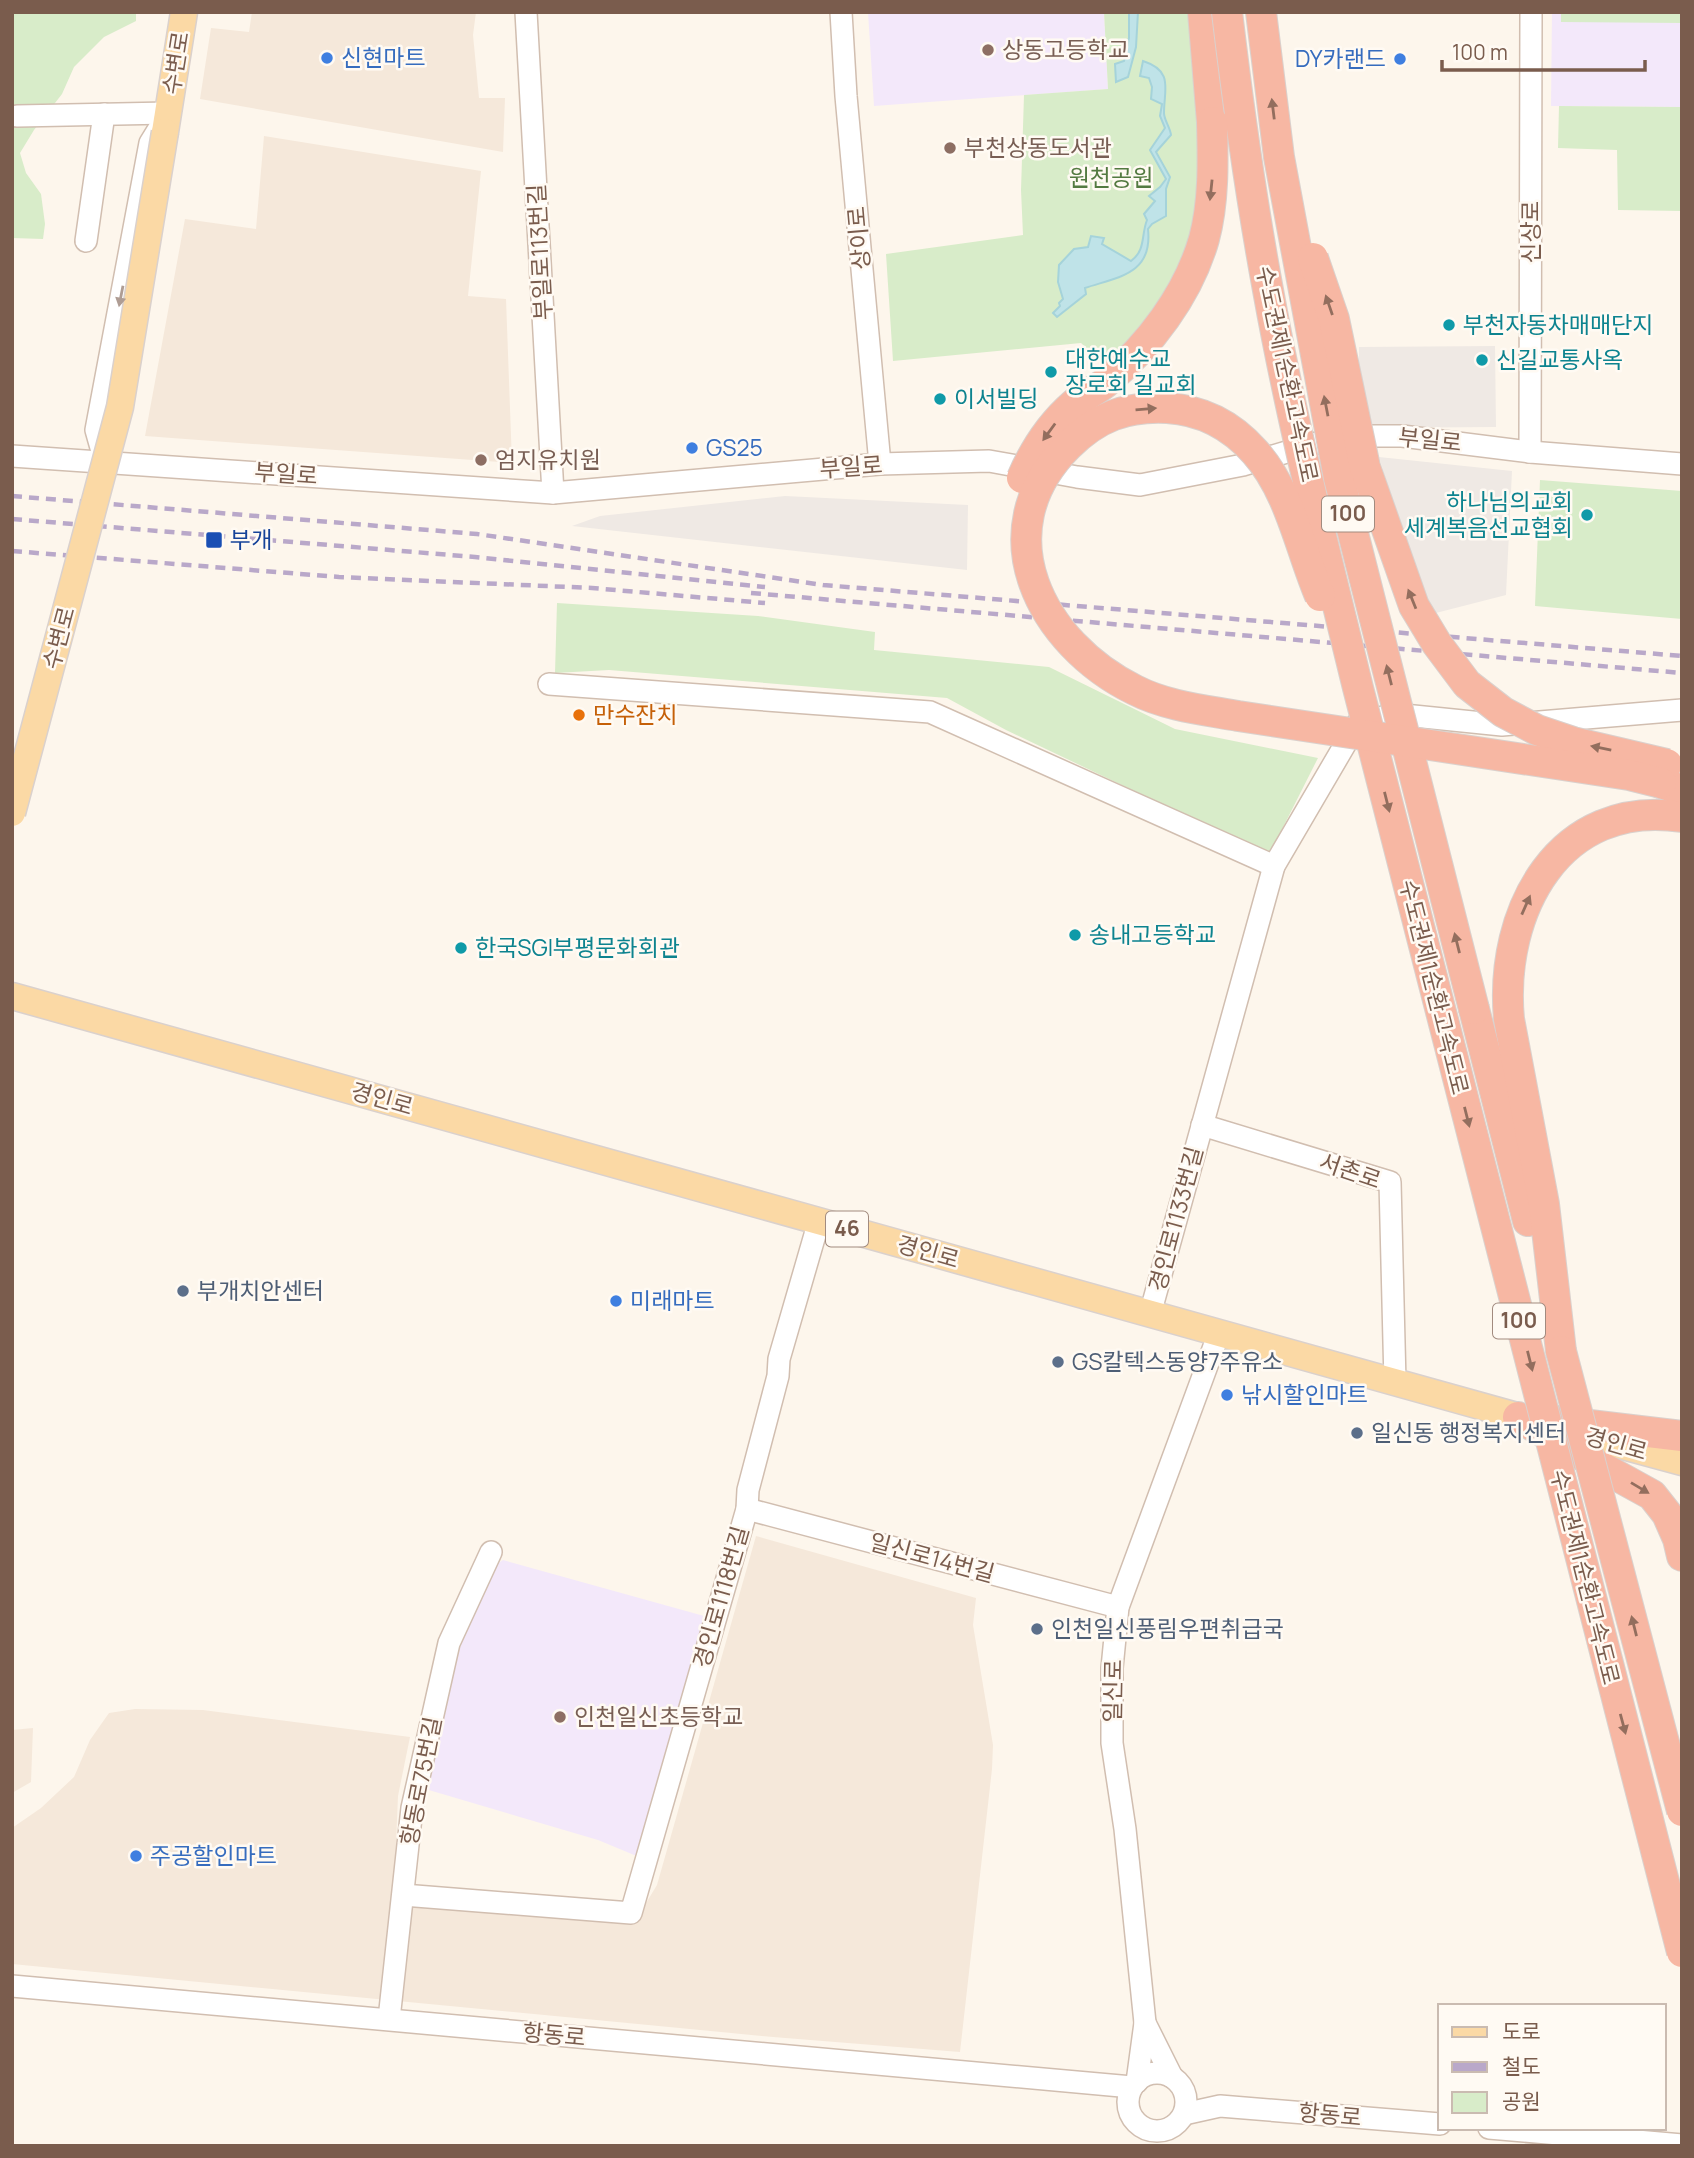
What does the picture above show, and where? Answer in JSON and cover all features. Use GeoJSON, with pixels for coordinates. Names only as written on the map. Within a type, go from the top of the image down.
{"type":"FeatureCollection","features":[{"type":"Feature","properties":{"kind":"highway"},"geometry":{"type":"LineString","coordinates":[[1203,12],[1214,163],[1204,238],[1192,271],[1162,323],[1138,351],[1104,384],[1075,403],[1053,425],[1030,459],[1017,492],[1011,528],[1015,569],[1026,603],[1044,635],[1066,660],[1095,684],[1133,704],[1176,718],[1641,791],[1672,792]]}},
{"type":"Feature","properties":{"kind":"highway","name":"수도권제1순환고속도로"},"geometry":{"type":"LineString","coordinates":[[1227,12],[1240,120],[1268,292],[1309,483],[1358,688],[1682,1952]]}},
{"type":"Feature","properties":{"kind":"highway","name":"수도권제1순환고속도로"},"geometry":{"type":"LineString","coordinates":[[1261,12],[1279,157],[1339,478],[1561,1351],[1682,1811]]}},
{"type":"Feature","properties":{"kind":"highway"},"geometry":{"type":"LineString","coordinates":[[1279,157],[1334,319],[1365,467],[1414,606],[1437,644],[1467,684],[1503,712],[1537,730],[1573,742],[1672,792]]}},
{"type":"Feature","properties":{"kind":"highway"},"geometry":{"type":"LineString","coordinates":[[1358,688],[1280,490],[1255,453],[1222,423],[1185,410],[1147,407],[1110,414],[1079,434],[1054,460],[1039,485],[1027,531],[1028,561],[1035,590],[1049,617],[1069,643],[1100,670],[1138,692],[1183,706],[1238,716],[1629,775],[1672,792]]}},
{"type":"Feature","properties":{"kind":"highway"},"geometry":{"type":"LineString","coordinates":[[1561,1351],[1544,1204],[1509,1019],[1506,988],[1511,953],[1518,922],[1549,865],[1571,844],[1604,825],[1635,815],[1672,792]]}},
{"type":"Feature","properties":{"kind":"highway"},"geometry":{"type":"LineString","coordinates":[[1518,1417],[1682,1436]]}},
{"type":"Feature","properties":{"kind":"highway"},"geometry":{"type":"LineString","coordinates":[[1518,1417],[1652,1495],[1667,1514],[1682,1556]]}},
{"type":"Feature","properties":{"kind":"main road","name":"수변로"},"geometry":{"type":"LineString","coordinates":[[12,813],[120,407],[184,12]]}},
{"type":"Feature","properties":{"kind":"main road","name":"경인로"},"geometry":{"type":"LineString","coordinates":[[12,996],[1682,1462]]}},
{"type":"Feature","properties":{"kind":"street","name":"부일로113번길"},"geometry":{"type":"LineString","coordinates":[[526,12],[553,493]]}},
{"type":"Feature","properties":{"kind":"street","name":"상이로"},"geometry":{"type":"LineString","coordinates":[[841,12],[880,464]]}},
{"type":"Feature","properties":{"kind":"street","name":"신상로"},"geometry":{"type":"LineString","coordinates":[[1530,452],[1531,12]]}},
{"type":"Feature","properties":{"kind":"street"},"geometry":{"type":"LineString","coordinates":[[16,116],[104,114],[166,123]]}},
{"type":"Feature","properties":{"kind":"street"},"geometry":{"type":"LineString","coordinates":[[86,241],[104,114]]}},
{"type":"Feature","properties":{"kind":"street","name":"수변로"},"geometry":{"type":"LineString","coordinates":[[105,462],[124,436],[173,130],[166,123]]}},
{"type":"Feature","properties":{"kind":"street","name":"부일로"},"geometry":{"type":"LineString","coordinates":[[12,456],[553,493],[880,464],[989,461],[1140,485],[1243,465],[1340,436],[1402,436],[1530,452],[1682,464]]}},
{"type":"Feature","properties":{"kind":"street"},"geometry":{"type":"LineString","coordinates":[[549,684],[930,712],[1274,866]]}},
{"type":"Feature","properties":{"kind":"street","name":"경인로1133번길"},"geometry":{"type":"LineString","coordinates":[[1150,1314],[1274,866],[1357,724],[1394,714],[1502,725],[1682,710]]}},
{"type":"Feature","properties":{"kind":"street","name":"서촌로"},"geometry":{"type":"LineString","coordinates":[[1202,1125],[1390,1182],[1395,1382]]}},
{"type":"Feature","properties":{"kind":"street","name":"경인로1118번길"},"geometry":{"type":"LineString","coordinates":[[402,1895],[631,1913],[747,1509],[748,1490],[779,1376],[779,1359],[819,1221]]}},
{"type":"Feature","properties":{"kind":"street","name":"일신로"},"geometry":{"type":"LineString","coordinates":[[1133,2092],[1145,2023],[1125,1829],[1112,1744],[1112,1668],[1118,1607],[1219,1333]]}},
{"type":"Feature","properties":{"kind":"street","name":"일신로14번길"},"geometry":{"type":"LineString","coordinates":[[747,1509],[1118,1607]]}},
{"type":"Feature","properties":{"kind":"street","name":"항동로75번길"},"geometry":{"type":"LineString","coordinates":[[389,2019],[412,1808],[449,1643],[491,1552]]}},
{"type":"Feature","properties":{"kind":"street","name":"항동로"},"geometry":{"type":"LineString","coordinates":[[12,1986],[1096,2085],[1133,2092]]}},
{"type":"Feature","properties":{"kind":"street"},"geometry":{"type":"LineString","coordinates":[[1096,2085],[1118,2075],[1131,2056],[1145,2023]]}},
{"type":"Feature","properties":{"kind":"street","name":"일신로"},"geometry":{"type":"LineString","coordinates":[[1145,2023],[1176,2080]]}},
{"type":"Feature","properties":{"kind":"street"},"geometry":{"type":"LineString","coordinates":[[1154,2073],[1176,2080],[1186,2098],[1177,2128],[1149,2137],[1138,2123],[1133,2092],[1154,2073]]}},
{"type":"Feature","properties":{"kind":"street","name":"항동로"},"geometry":{"type":"LineString","coordinates":[[1176,2080],[1220,2106],[1438,2124]]}},
{"type":"Feature","properties":{"kind":"street","name":"항동로"},"geometry":{"type":"LineString","coordinates":[[1177,2128],[1220,2106]]}},
{"type":"Feature","properties":{"kind":"street"},"geometry":{"type":"LineString","coordinates":[[1512,2130],[1682,2145]]}},
{"type":"Feature","properties":{"kind":"shaded area"},"geometry":{"type":"Polygon","coordinates":[[[252,12],[476,12],[473,35],[479,98],[505,98],[503,152],[200,99],[211,28],[249,32],[252,12]]]}},
{"type":"Feature","properties":{"kind":"shaded area","name":"상동고등학교"},"geometry":{"type":"Polygon","coordinates":[[[868,12],[1104,12],[1108,89],[874,106],[868,12]]]}},
{"type":"Feature","properties":{"kind":"shaded area"},"geometry":{"type":"Polygon","coordinates":[[[1552,12],[1682,12],[1682,107],[1551,106],[1552,12]]]}},
{"type":"Feature","properties":{"kind":"shaded area"},"geometry":{"type":"Polygon","coordinates":[[[264,136],[481,171],[468,296],[506,299],[512,463],[145,436],[185,219],[256,229],[264,136]]]}},
{"type":"Feature","properties":{"kind":"shaded area"},"geometry":{"type":"Polygon","coordinates":[[[1495,346],[1496,427],[1359,428],[1359,347],[1495,346]]]}},
{"type":"Feature","properties":{"kind":"shaded area"},"geometry":{"type":"Polygon","coordinates":[[[1379,457],[1512,471],[1506,595],[1428,615],[1379,457]]]}},
{"type":"Feature","properties":{"kind":"shaded area"},"geometry":{"type":"Polygon","coordinates":[[[785,496],[968,505],[967,570],[572,526],[600,516],[785,496]]]}},
{"type":"Feature","properties":{"kind":"shaded area"},"geometry":{"type":"Polygon","coordinates":[[[756,1536],[976,1598],[973,1625],[993,1745],[960,2052],[773,2037],[12,1964],[12,1828],[41,1808],[74,1777],[90,1740],[109,1713],[135,1709],[203,1710],[410,1737],[398,1796],[394,1892],[637,1918],[657,1885],[756,1536]]]}},
{"type":"Feature","properties":{"kind":"shaded area","name":"인천일신초등학교"},"geometry":{"type":"Polygon","coordinates":[[[503,1560],[704,1616],[709,1620],[639,1857],[598,1840],[422,1788],[456,1646],[491,1568],[503,1560]]]}},
{"type":"Feature","properties":{"kind":"shaded area"},"geometry":{"type":"Polygon","coordinates":[[[33,1728],[31,1782],[12,1793],[12,1730],[33,1728]]]}},
{"type":"Feature","properties":{"kind":"green space"},"geometry":{"type":"Polygon","coordinates":[[[12,12],[136,12],[136,21],[104,37],[74,67],[62,94],[20,153],[26,173],[41,194],[45,224],[43,239],[12,238],[12,12]]]}},
{"type":"Feature","properties":{"kind":"green space","name":"원천공원"},"geometry":{"type":"Polygon","coordinates":[[[1104,12],[1188,12],[1202,173],[1198,210],[1188,249],[1170,289],[1107,368],[1081,343],[893,361],[886,254],[1023,235],[1021,190],[1024,95],[1108,89],[1104,12]]]}},
{"type":"Feature","properties":{"kind":"green space"},"geometry":{"type":"Polygon","coordinates":[[[1561,12],[1682,12],[1682,23],[1561,22],[1561,12]]]}},
{"type":"Feature","properties":{"kind":"green space"},"geometry":{"type":"Polygon","coordinates":[[[1559,106],[1682,107],[1682,211],[1618,210],[1617,150],[1558,148],[1559,106]]]}},
{"type":"Feature","properties":{"kind":"green space"},"geometry":{"type":"Polygon","coordinates":[[[1540,480],[1682,491],[1682,619],[1535,606],[1540,480]]]}},
{"type":"Feature","properties":{"kind":"green space"},"geometry":{"type":"Polygon","coordinates":[[[557,603],[758,616],[875,632],[874,650],[1049,667],[1175,729],[1318,758],[1269,855],[1006,730],[947,698],[609,670],[555,673],[557,603]]]}},
{"type":"Feature","properties":{"kind":"water"},"geometry":{"type":"Polygon","coordinates":[[[1129,12],[1138,12],[1136,47],[1128,77],[1116,82],[1115,64],[1124,61],[1129,38],[1129,12]]]}},
{"type":"Feature","properties":{"kind":"water"},"geometry":{"type":"Polygon","coordinates":[[[1143,61],[1159,70],[1165,82],[1164,116],[1171,135],[1156,152],[1170,177],[1166,189],[1166,216],[1148,229],[1145,256],[1139,265],[1120,277],[1085,288],[1086,294],[1057,317],[1053,313],[1063,299],[1058,282],[1059,265],[1074,249],[1088,247],[1091,236],[1104,238],[1102,244],[1131,261],[1136,257],[1147,220],[1144,214],[1155,201],[1149,196],[1166,179],[1150,150],[1165,128],[1160,116],[1162,104],[1151,99],[1152,87],[1149,78],[1140,76],[1143,61]]]}},
{"type":"Feature","properties":{"kind":"railway"},"geometry":{"type":"LineString","coordinates":[[12,496],[477,534],[823,585],[1682,656]]}},
{"type":"Feature","properties":{"kind":"railway"},"geometry":{"type":"LineString","coordinates":[[12,519],[475,557],[765,587]]}},
{"type":"Feature","properties":{"kind":"railway"},"geometry":{"type":"LineString","coordinates":[[12,551],[339,577],[592,588],[765,603]]}},
{"type":"Feature","properties":{"kind":"railway"},"geometry":{"type":"LineString","coordinates":[[751,593],[1682,673]]}},
{"type":"Feature","properties":{"kind":"place","name":"상동고등학교"},"geometry":{"type":"Point","coordinates":[988,50]}},
{"type":"Feature","properties":{"kind":"place","name":"신현마트"},"geometry":{"type":"Point","coordinates":[327,58]}},
{"type":"Feature","properties":{"kind":"place","name":"DY카랜드"},"geometry":{"type":"Point","coordinates":[1400,59]}},
{"type":"Feature","properties":{"kind":"place","name":"부천상동도서관"},"geometry":{"type":"Point","coordinates":[950,148]}},
{"type":"Feature","properties":{"kind":"place","name":"부천자동차매매단지"},"geometry":{"type":"Point","coordinates":[1449,325]}},
{"type":"Feature","properties":{"kind":"place","name":"신길교통사옥"},"geometry":{"type":"Point","coordinates":[1482,360]}},
{"type":"Feature","properties":{"kind":"place","name":"대한예수교 장로회 길교회"},"geometry":{"type":"Point","coordinates":[1051,372]}},
{"type":"Feature","properties":{"kind":"place","name":"이서빌딩"},"geometry":{"type":"Point","coordinates":[940,399]}},
{"type":"Feature","properties":{"kind":"place","name":"GS25"},"geometry":{"type":"Point","coordinates":[692,448]}},
{"type":"Feature","properties":{"kind":"place","name":"엄지유치원"},"geometry":{"type":"Point","coordinates":[481,460]}},
{"type":"Feature","properties":{"kind":"place","name":"하나님의교회 세계복음선교협회"},"geometry":{"type":"Point","coordinates":[1587,515]}},
{"type":"Feature","properties":{"kind":"place","name":"부개"},"geometry":{"type":"Point","coordinates":[214,540]}},
{"type":"Feature","properties":{"kind":"place","name":"만수잔치"},"geometry":{"type":"Point","coordinates":[579,715]}},
{"type":"Feature","properties":{"kind":"place","name":"송내고등학교"},"geometry":{"type":"Point","coordinates":[1075,935]}},
{"type":"Feature","properties":{"kind":"place","name":"한국SGI부평문화회관"},"geometry":{"type":"Point","coordinates":[461,948]}},
{"type":"Feature","properties":{"kind":"place","name":"부개치안센터"},"geometry":{"type":"Point","coordinates":[183,1291]}},
{"type":"Feature","properties":{"kind":"place","name":"미래마트"},"geometry":{"type":"Point","coordinates":[616,1301]}},
{"type":"Feature","properties":{"kind":"place","name":"GS칼텍스동양7주유소"},"geometry":{"type":"Point","coordinates":[1058,1362]}},
{"type":"Feature","properties":{"kind":"place","name":"낚시할인마트"},"geometry":{"type":"Point","coordinates":[1227,1395]}},
{"type":"Feature","properties":{"kind":"place","name":"일신동 행정복지센터"},"geometry":{"type":"Point","coordinates":[1357,1433]}},
{"type":"Feature","properties":{"kind":"place","name":"인천일신풍림우편취급국"},"geometry":{"type":"Point","coordinates":[1037,1629]}},
{"type":"Feature","properties":{"kind":"place","name":"인천일신초등학교"},"geometry":{"type":"Point","coordinates":[560,1717]}},
{"type":"Feature","properties":{"kind":"place","name":"주공할인마트"},"geometry":{"type":"Point","coordinates":[136,1856]}}]}
